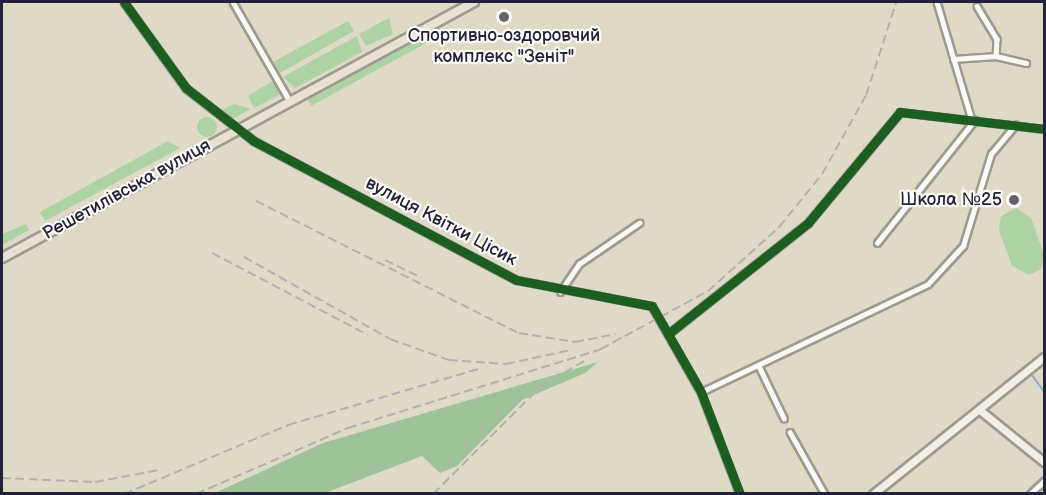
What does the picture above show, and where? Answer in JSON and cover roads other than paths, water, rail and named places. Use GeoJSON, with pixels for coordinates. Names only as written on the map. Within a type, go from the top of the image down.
{"type":"FeatureCollection","features":[{"type":"Feature","properties":{"kind":"main road","name":"Решетилівська вулиця"},"geometry":{"type":"LineString","coordinates":[[2,258],[474,2]]}},
{"type":"Feature","properties":{"kind":"main road"},"geometry":{"type":"LineString","coordinates":[[873,494],[981,411],[1044,357]]}},
{"type":"Feature","properties":{"kind":"main road"},"geometry":{"type":"LineString","coordinates":[[981,411],[1044,462]]}},
{"type":"Feature","properties":{"kind":"street","name":"вулиця Квітки Цісик"},"geometry":{"type":"LineString","coordinates":[[124,2],[186,88],[236,130],[517,280],[560,292],[649,305],[701,392],[740,494]]}},
{"type":"Feature","properties":{"kind":"street"},"geometry":{"type":"LineString","coordinates":[[233,2],[290,101]]}},
{"type":"Feature","properties":{"kind":"street"},"geometry":{"type":"LineString","coordinates":[[937,2],[974,120]]}},
{"type":"Feature","properties":{"kind":"street"},"geometry":{"type":"LineString","coordinates":[[977,6],[997,39],[996,56]]}},
{"type":"Feature","properties":{"kind":"street"},"geometry":{"type":"LineString","coordinates":[[953,59],[996,56],[1026,63]]}},
{"type":"Feature","properties":{"kind":"street"},"geometry":{"type":"LineString","coordinates":[[668,334],[808,223],[900,112],[1044,129]]}},
{"type":"Feature","properties":{"kind":"street"},"geometry":{"type":"LineString","coordinates":[[877,243],[974,120]]}},
{"type":"Feature","properties":{"kind":"street"},"geometry":{"type":"LineString","coordinates":[[701,392],[881,311],[946,269],[963,246],[991,154],[1016,124]]}},
{"type":"Feature","properties":{"kind":"street"},"geometry":{"type":"LineString","coordinates":[[560,292],[579,264],[639,223]]}},
{"type":"Feature","properties":{"kind":"street"},"geometry":{"type":"LineString","coordinates":[[759,366],[784,418]]}},
{"type":"Feature","properties":{"kind":"street"},"geometry":{"type":"LineString","coordinates":[[790,432],[825,494]]}},
{"type":"Feature","properties":{"kind":"street"},"geometry":{"type":"LineString","coordinates":[[1030,494],[1044,481]]}},
{"type":"Feature","properties":{"kind":"waterway"},"geometry":{"type":"LineString","coordinates":[[1033,376],[1044,391]]}},
{"type":"Feature","properties":{"kind":"railway"},"geometry":{"type":"LineString","coordinates":[[196,494],[348,428],[601,349],[708,291],[779,227],[822,174],[866,95],[896,2]]}},
{"type":"Feature","properties":{"kind":"railway"},"geometry":{"type":"LineString","coordinates":[[256,201],[519,333],[575,342],[616,334]]}},
{"type":"Feature","properties":{"kind":"railway"},"geometry":{"type":"LineString","coordinates":[[212,253],[368,335]]}},
{"type":"Feature","properties":{"kind":"railway"},"geometry":{"type":"LineString","coordinates":[[244,257],[390,339],[449,360],[506,364],[571,350]]}},
{"type":"Feature","properties":{"kind":"railway"},"geometry":{"type":"LineString","coordinates":[[385,260],[422,278]]}},
{"type":"Feature","properties":{"kind":"railway"},"geometry":{"type":"LineString","coordinates":[[433,494],[541,386],[586,360]]}},
{"type":"Feature","properties":{"kind":"railway"},"geometry":{"type":"LineString","coordinates":[[124,494],[288,425],[482,368]]}},
{"type":"Feature","properties":{"kind":"railway"},"geometry":{"type":"LineString","coordinates":[[2,478],[95,482],[159,470]]}},
{"type":"Feature","properties":{"kind":"place","name":"Спортивно-оздоровчий комплекс \"Зеніт\""},"geometry":{"type":"Point","coordinates":[504,17]}},
{"type":"Feature","properties":{"kind":"place","name":"Школа №25"},"geometry":{"type":"Point","coordinates":[1014,200]}}]}
